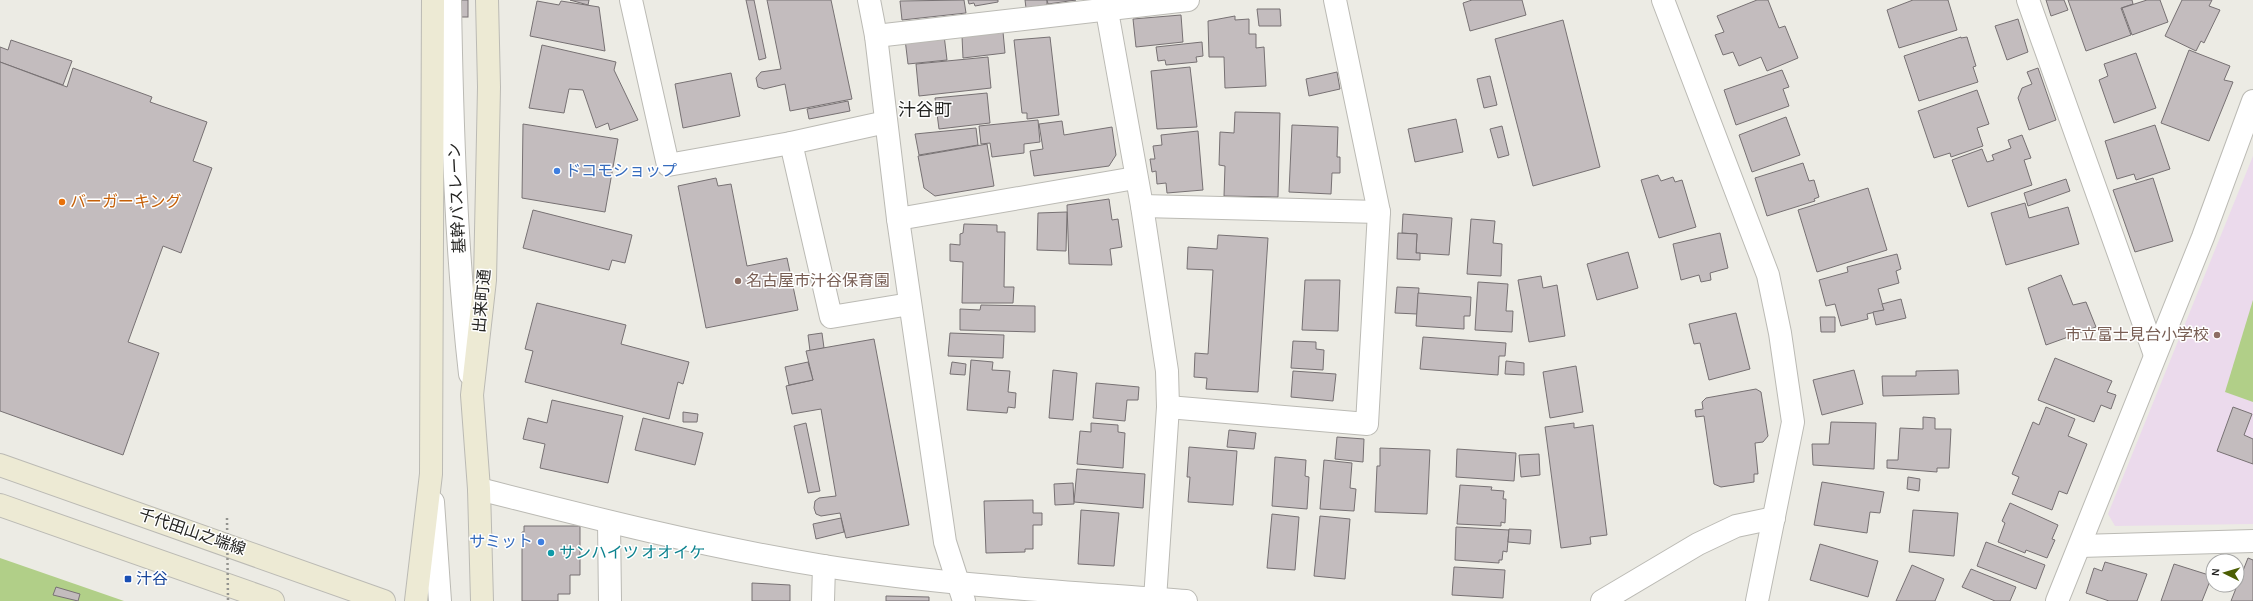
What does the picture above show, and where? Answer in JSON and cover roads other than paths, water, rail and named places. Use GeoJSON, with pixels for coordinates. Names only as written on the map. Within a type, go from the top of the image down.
{"type":"FeatureCollection","features":[{"type":"Feature","properties":{"kind":"main road"},"geometry":{"type":"LineString","coordinates":[[416,601],[431,474],[433,0]]}},
{"type":"Feature","properties":{"kind":"main road","name":"出来町通"},"geometry":{"type":"LineString","coordinates":[[482,601],[479,489],[472,395],[485,280],[489,87],[487,0]]}},
{"type":"Feature","properties":{"kind":"main road","name":"千代田山之端線"},"geometry":{"type":"LineString","coordinates":[[0,465],[384,601]]}},
{"type":"Feature","properties":{"kind":"main road"},"geometry":{"type":"LineString","coordinates":[[0,505],[273,601]]}},
{"type":"Feature","properties":{"kind":"street","name":"基幹バスレーン"},"geometry":{"type":"LineString","coordinates":[[450,0],[451,81],[462,299],[472,395]]}},
{"type":"Feature","properties":{"kind":"street"},"geometry":{"type":"LineString","coordinates":[[631,0],[668,165],[791,143],[886,122]]}},
{"type":"Feature","properties":{"kind":"street"},"geometry":{"type":"LineString","coordinates":[[869,0],[876,36],[898,219],[945,542],[961,592]]}},
{"type":"Feature","properties":{"kind":"street"},"geometry":{"type":"LineString","coordinates":[[876,36],[1106,4],[1188,0]]}},
{"type":"Feature","properties":{"kind":"street"},"geometry":{"type":"LineString","coordinates":[[1168,407],[1367,424],[1378,212],[1335,0]]}},
{"type":"Feature","properties":{"kind":"street"},"geometry":{"type":"LineString","coordinates":[[1663,0],[1768,275],[1780,333],[1793,422],[1757,601]]}},
{"type":"Feature","properties":{"kind":"street"},"geometry":{"type":"LineString","coordinates":[[2028,0],[2155,355]]}},
{"type":"Feature","properties":{"kind":"street"},"geometry":{"type":"LineString","coordinates":[[1106,4],[1135,178],[1142,206],[1167,371],[1168,407],[1155,599]]}},
{"type":"Feature","properties":{"kind":"street"},"geometry":{"type":"LineString","coordinates":[[2057,601],[2203,237],[2253,101]]}},
{"type":"Feature","properties":{"kind":"street"},"geometry":{"type":"LineString","coordinates":[[791,143],[831,317],[910,304]]}},
{"type":"Feature","properties":{"kind":"street"},"geometry":{"type":"LineString","coordinates":[[898,219],[1135,178]]}},
{"type":"Feature","properties":{"kind":"street"},"geometry":{"type":"LineString","coordinates":[[1142,206],[1378,212]]}},
{"type":"Feature","properties":{"kind":"street"},"geometry":{"type":"LineString","coordinates":[[431,474],[440,601]]}},
{"type":"Feature","properties":{"kind":"street"},"geometry":{"type":"LineString","coordinates":[[479,489],[657,533],[961,592],[1186,601]]}},
{"type":"Feature","properties":{"kind":"street"},"geometry":{"type":"LineString","coordinates":[[1602,601],[1698,544],[1736,526],[1774,518]]}},
{"type":"Feature","properties":{"kind":"street"},"geometry":{"type":"LineString","coordinates":[[610,522],[610,601]]}},
{"type":"Feature","properties":{"kind":"street"},"geometry":{"type":"LineString","coordinates":[[2080,546],[2253,542]]}},
{"type":"Feature","properties":{"kind":"street"},"geometry":{"type":"LineString","coordinates":[[823,601],[824,566]]}},
{"type":"Feature","properties":{"kind":"place","name":"ドコモショップ"},"geometry":{"type":"Point","coordinates":[557,171]}},
{"type":"Feature","properties":{"kind":"place","name":"バーガーキング"},"geometry":{"type":"Point","coordinates":[62,202]}},
{"type":"Feature","properties":{"kind":"place","name":"名古屋市汁谷保育園"},"geometry":{"type":"Point","coordinates":[738,281]}},
{"type":"Feature","properties":{"kind":"place","name":"市立富士見台小学校"},"geometry":{"type":"Point","coordinates":[2217,335]}},
{"type":"Feature","properties":{"kind":"place","name":"サミット"},"geometry":{"type":"Point","coordinates":[541,542]}},
{"type":"Feature","properties":{"kind":"place","name":"サンハイツ オオイケ"},"geometry":{"type":"Point","coordinates":[551,553]}},
{"type":"Feature","properties":{"kind":"place","name":"汁谷"},"geometry":{"type":"Point","coordinates":[128,579]}},
{"type":"Feature","properties":{"kind":"district","name":"汁谷町"},"geometry":{"type":"Point","coordinates":[925,111]}}]}
